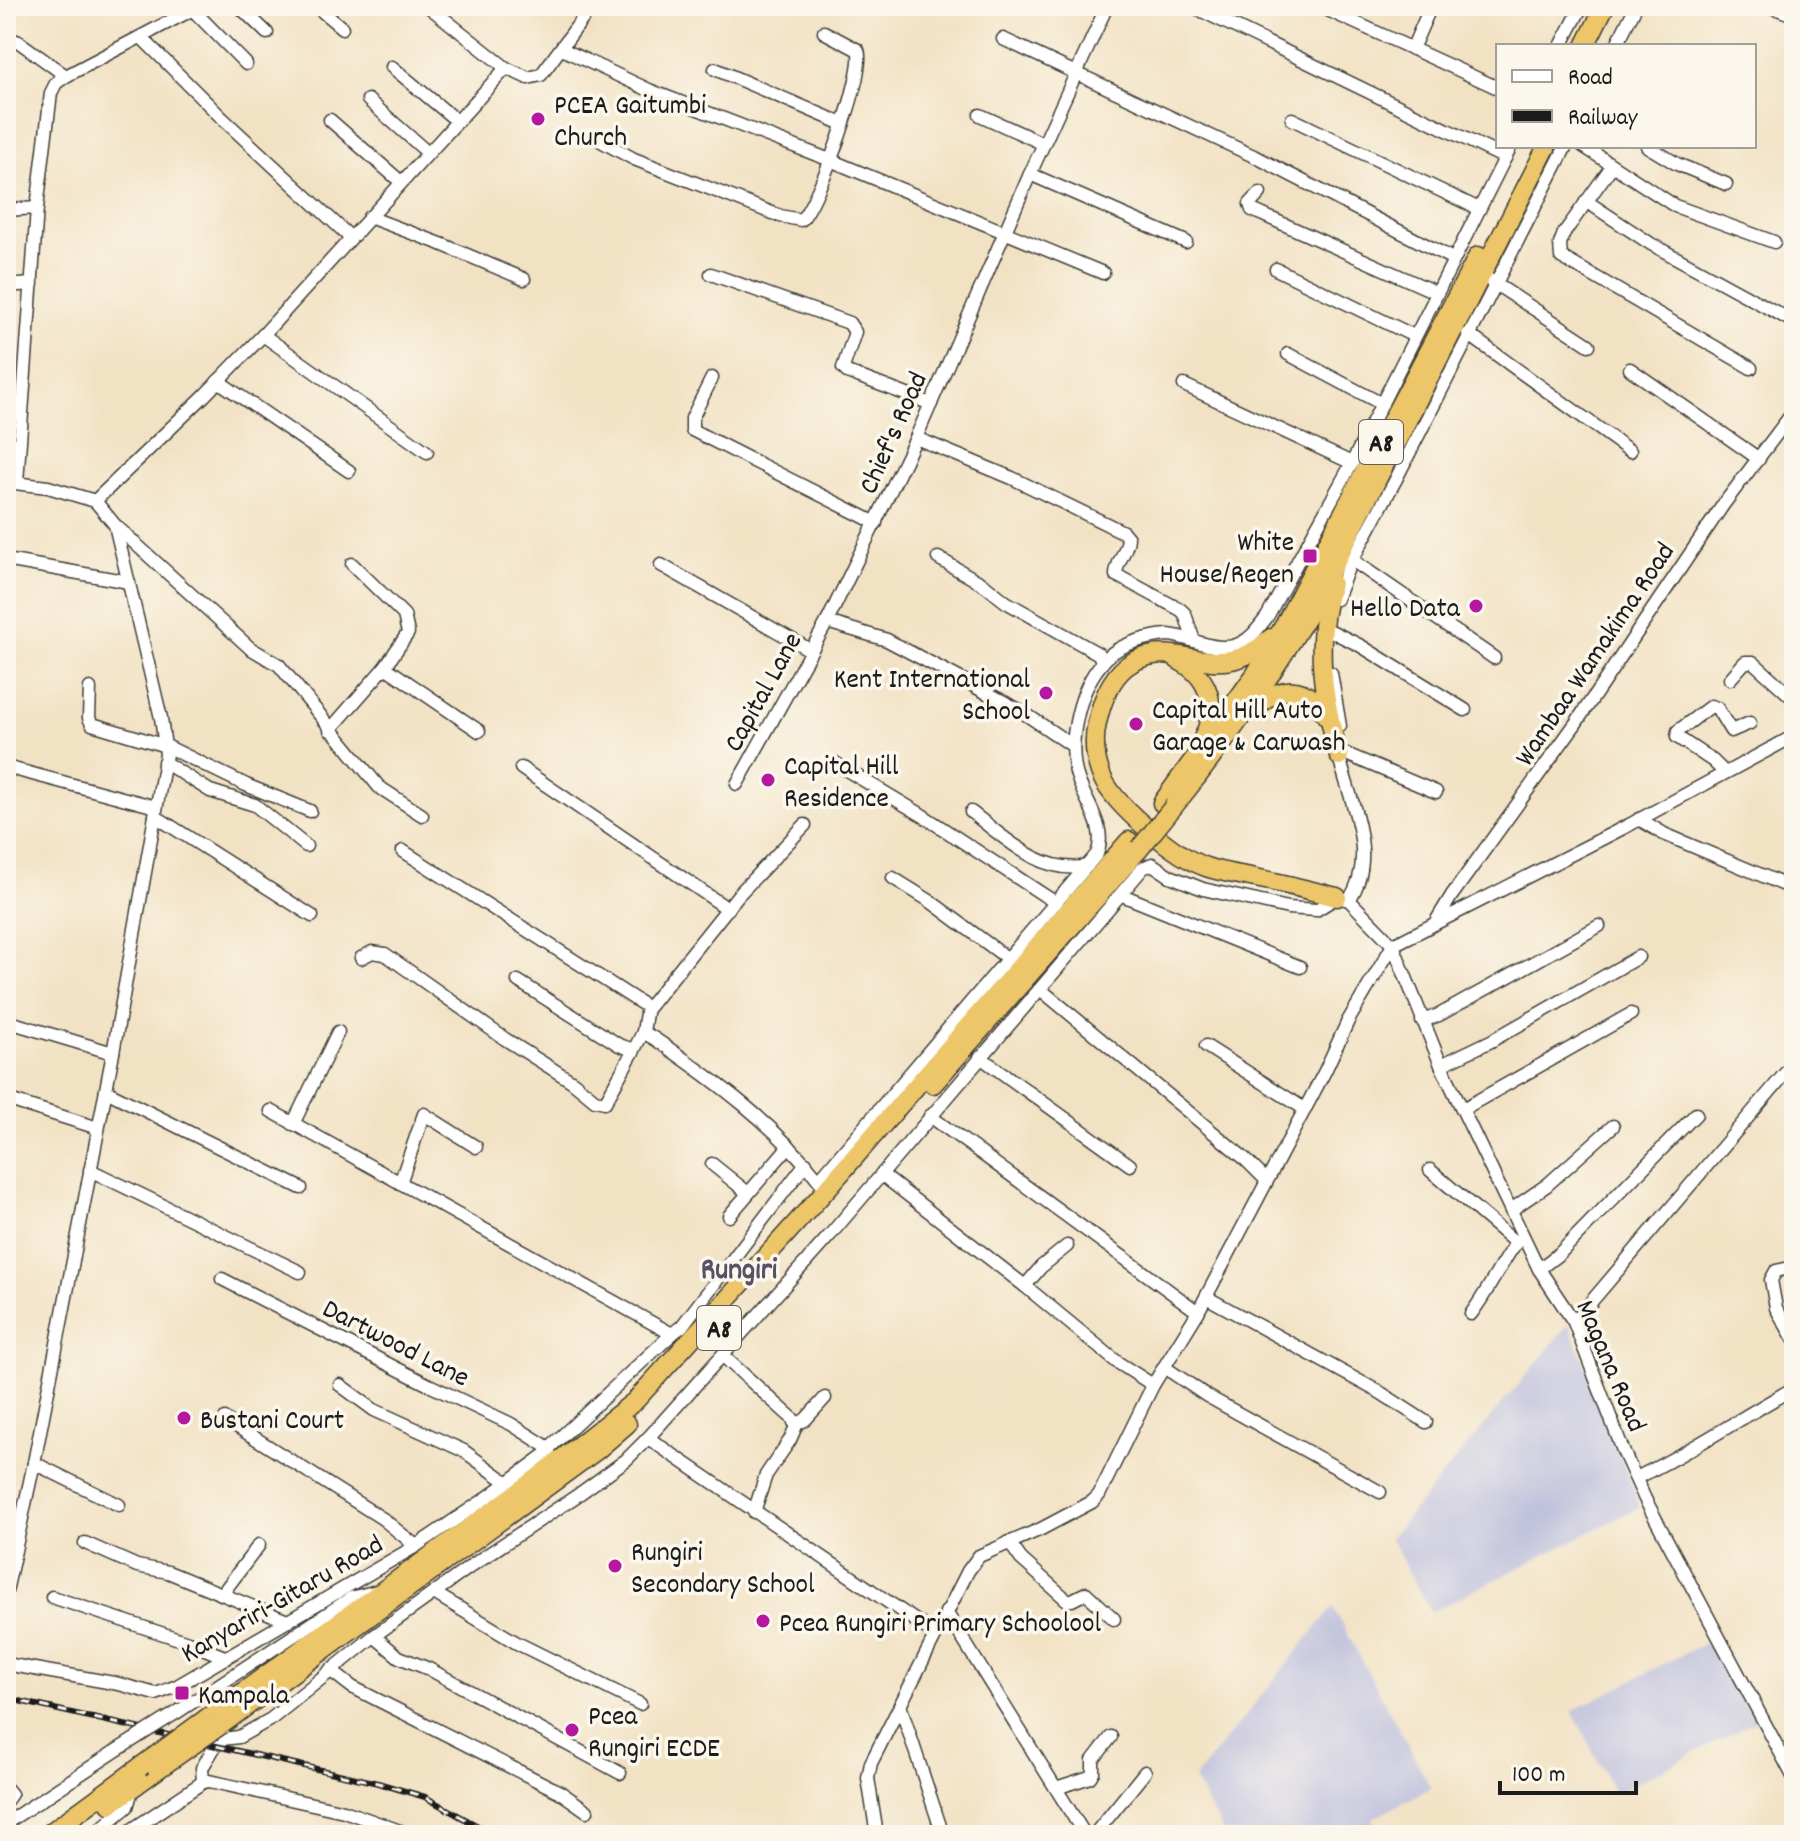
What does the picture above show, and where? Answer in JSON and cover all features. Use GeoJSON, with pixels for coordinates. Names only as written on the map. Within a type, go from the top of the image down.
{"type":"FeatureCollection","features":[{"type":"Feature","properties":{"kind":"highway"},"geometry":{"type":"LineString","coordinates":[[1586,44],[1605,6]]}},
{"type":"Feature","properties":{"kind":"highway"},"geometry":{"type":"LineString","coordinates":[[1598,44],[1617,6]]}},
{"type":"Feature","properties":{"kind":"highway","name":"A8"},"geometry":{"type":"LineString","coordinates":[[1193,773],[1215,730],[1255,675],[1285,624],[1308,561],[1413,382],[1533,148]]}},
{"type":"Feature","properties":{"kind":"highway","name":"A8"},"geometry":{"type":"LineString","coordinates":[[47,1835],[148,1768],[597,1450],[648,1404],[691,1359],[1243,716],[1310,611],[1364,504],[1415,423],[1488,279],[1546,148]]}},
{"type":"Feature","properties":{"kind":"highway"},"geometry":{"type":"LineString","coordinates":[[1339,754],[1322,682],[1322,623],[1338,568],[1364,504]]}},
{"type":"Feature","properties":{"kind":"highway"},"geometry":{"type":"LineString","coordinates":[[1285,624],[1260,649],[1232,661],[1163,655],[1133,662],[1118,674],[1099,710],[1095,746],[1103,778],[1119,801],[1164,843],[1206,867],[1343,899]]}},
{"type":"Feature","properties":{"kind":"highway"},"geometry":{"type":"LineString","coordinates":[[1163,655],[1180,660],[1194,669],[1209,692],[1210,721],[1193,773]]}},
{"type":"Feature","properties":{"kind":"highway"},"geometry":{"type":"LineString","coordinates":[[1193,773],[1265,699],[1276,693],[1301,691],[1321,708],[1330,723]]}},
{"type":"Feature","properties":{"kind":"highway","name":"A8"},"geometry":{"type":"LineString","coordinates":[[214,1721],[381,1589],[527,1486],[635,1401],[822,1185],[1134,845]]}},
{"type":"Feature","properties":{"kind":"highway","name":"A8"},"geometry":{"type":"LineString","coordinates":[[67,1835],[133,1787],[148,1768]]}},
{"type":"Feature","properties":{"kind":"street"},"geometry":{"type":"LineString","coordinates":[[239,6],[267,33]]}},
{"type":"Feature","properties":{"kind":"street"},"geometry":{"type":"LineString","coordinates":[[316,6],[342,28]]}},
{"type":"Feature","properties":{"kind":"street"},"geometry":{"type":"LineString","coordinates":[[428,6],[506,68],[528,78],[541,75],[592,6]]}},
{"type":"Feature","properties":{"kind":"street","name":"Chief's Road"},"geometry":{"type":"LineString","coordinates":[[827,622],[916,438],[1030,174],[1107,6]]}},
{"type":"Feature","properties":{"kind":"street"},"geometry":{"type":"LineString","coordinates":[[1319,6],[1496,87]]}},
{"type":"Feature","properties":{"kind":"street"},"geometry":{"type":"LineString","coordinates":[[1412,49],[1431,6]]}},
{"type":"Feature","properties":{"kind":"street"},"geometry":{"type":"LineString","coordinates":[[1562,44],[1582,6]]}},
{"type":"Feature","properties":{"kind":"street"},"geometry":{"type":"LineString","coordinates":[[1617,44],[1636,6]]}},
{"type":"Feature","properties":{"kind":"street"},"geometry":{"type":"LineString","coordinates":[[1769,6],[1794,15]]}},
{"type":"Feature","properties":{"kind":"street"},"geometry":{"type":"LineString","coordinates":[[246,64],[195,8],[56,83],[51,93],[37,208],[12,482],[48,487],[95,501],[115,525],[250,648],[279,665],[379,787],[422,815]]}},
{"type":"Feature","properties":{"kind":"street"},"geometry":{"type":"LineString","coordinates":[[1198,9],[1496,146]]}},
{"type":"Feature","properties":{"kind":"street"},"geometry":{"type":"LineString","coordinates":[[601,141],[634,159],[797,221],[805,217],[830,160],[861,61],[861,54],[853,46],[824,32]]}},
{"type":"Feature","properties":{"kind":"street"},"geometry":{"type":"LineString","coordinates":[[6,37],[19,42],[66,76]]}},
{"type":"Feature","properties":{"kind":"street"},"geometry":{"type":"LineString","coordinates":[[141,37],[223,119],[350,237]]}},
{"type":"Feature","properties":{"kind":"street"},"geometry":{"type":"LineString","coordinates":[[1003,39],[1260,159],[1453,259]]}},
{"type":"Feature","properties":{"kind":"street"},"geometry":{"type":"LineString","coordinates":[[562,49],[649,90],[830,160],[1103,273]]}},
{"type":"Feature","properties":{"kind":"street"},"geometry":{"type":"LineString","coordinates":[[392,67],[457,121]]}},
{"type":"Feature","properties":{"kind":"street"},"geometry":{"type":"LineString","coordinates":[[95,501],[263,335],[506,68]]}},
{"type":"Feature","properties":{"kind":"street"},"geometry":{"type":"LineString","coordinates":[[715,69],[843,124]]}},
{"type":"Feature","properties":{"kind":"street"},"geometry":{"type":"LineString","coordinates":[[368,100],[428,153]]}},
{"type":"Feature","properties":{"kind":"street"},"geometry":{"type":"LineString","coordinates":[[980,115],[1044,144]]}},
{"type":"Feature","properties":{"kind":"street"},"geometry":{"type":"LineString","coordinates":[[1292,119],[1479,209]]}},
{"type":"Feature","properties":{"kind":"street"},"geometry":{"type":"LineString","coordinates":[[330,120],[401,182]]}},
{"type":"Feature","properties":{"kind":"street"},"geometry":{"type":"LineString","coordinates":[[203,1782],[202,1768],[222,1739],[239,1737],[271,1719],[374,1636],[626,1460],[723,1356],[1143,868],[1152,864],[1170,876],[1203,889],[1288,908],[1316,910],[1343,899],[1362,876],[1363,853],[1339,754],[1331,631],[1338,591],[1415,423],[1468,334],[1488,279],[1565,148]]}},
{"type":"Feature","properties":{"kind":"street"},"geometry":{"type":"LineString","coordinates":[[1586,148],[1675,206],[1774,242]]}},
{"type":"Feature","properties":{"kind":"street"},"geometry":{"type":"LineString","coordinates":[[1650,148],[1687,169],[1726,184]]}},
{"type":"Feature","properties":{"kind":"street"},"geometry":{"type":"LineString","coordinates":[[1337,507],[1352,463],[1435,292],[1508,152]]}},
{"type":"Feature","properties":{"kind":"street"},"geometry":{"type":"LineString","coordinates":[[1612,166],[1564,233],[1560,244],[1561,257],[1751,368]]}},
{"type":"Feature","properties":{"kind":"street"},"geometry":{"type":"LineString","coordinates":[[1030,174],[1186,242]]}},
{"type":"Feature","properties":{"kind":"street"},"geometry":{"type":"LineString","coordinates":[[1260,193],[1250,204],[1252,210],[1435,292]]}},
{"type":"Feature","properties":{"kind":"street"},"geometry":{"type":"LineString","coordinates":[[1586,201],[1651,244],[1794,322]]}},
{"type":"Feature","properties":{"kind":"street"},"geometry":{"type":"LineString","coordinates":[[6,210],[37,208]]}},
{"type":"Feature","properties":{"kind":"street"},"geometry":{"type":"LineString","coordinates":[[369,217],[524,279]]}},
{"type":"Feature","properties":{"kind":"street"},"geometry":{"type":"LineString","coordinates":[[1276,269],[1414,336]]}},
{"type":"Feature","properties":{"kind":"street"},"geometry":{"type":"LineString","coordinates":[[711,274],[849,323],[855,332],[844,361],[843,368],[847,372],[931,404]]}},
{"type":"Feature","properties":{"kind":"street"},"geometry":{"type":"LineString","coordinates":[[1488,279],[1589,345]]}},
{"type":"Feature","properties":{"kind":"street"},"geometry":{"type":"LineString","coordinates":[[6,286],[32,284]]}},
{"type":"Feature","properties":{"kind":"street"},"geometry":{"type":"LineString","coordinates":[[1468,334],[1630,451]]}},
{"type":"Feature","properties":{"kind":"street"},"geometry":{"type":"LineString","coordinates":[[263,335],[427,452]]}},
{"type":"Feature","properties":{"kind":"street"},"geometry":{"type":"LineString","coordinates":[[1288,354],[1382,404]]}},
{"type":"Feature","properties":{"kind":"street"},"geometry":{"type":"LineString","coordinates":[[1630,369],[1759,459]]}},
{"type":"Feature","properties":{"kind":"street"},"geometry":{"type":"LineString","coordinates":[[712,378],[692,418],[692,430],[876,523]]}},
{"type":"Feature","properties":{"kind":"street"},"geometry":{"type":"LineString","coordinates":[[218,381],[349,471]]}},
{"type":"Feature","properties":{"kind":"street"},"geometry":{"type":"LineString","coordinates":[[1184,385],[1352,463]]}},
{"type":"Feature","properties":{"kind":"street","name":"Wambaa Wamakima Road"},"geometry":{"type":"LineString","coordinates":[[1435,923],[1576,723],[1723,505],[1794,411]]}},
{"type":"Feature","properties":{"kind":"street"},"geometry":{"type":"LineString","coordinates":[[916,438],[1012,478],[1123,532],[1128,538],[1128,545],[1116,575],[1181,610],[1194,641]]}},
{"type":"Feature","properties":{"kind":"street"},"geometry":{"type":"LineString","coordinates":[[6,1592],[106,1091],[166,746],[115,525]]}},
{"type":"Feature","properties":{"kind":"street"},"geometry":{"type":"LineString","coordinates":[[938,558],[986,586],[1006,602],[1099,654],[1102,662]]}},
{"type":"Feature","properties":{"kind":"street"},"geometry":{"type":"LineString","coordinates":[[6,560],[129,582]]}},
{"type":"Feature","properties":{"kind":"street"},"geometry":{"type":"LineString","coordinates":[[1352,560],[1494,658]]}},
{"type":"Feature","properties":{"kind":"street"},"geometry":{"type":"LineString","coordinates":[[643,1032],[748,1107],[806,1163],[822,1185],[1007,958],[1097,854],[1102,843],[1101,829],[1080,788],[1074,768],[1073,746],[1081,704],[1102,662],[1119,649],[1157,636],[1228,647],[1241,644],[1267,617],[1308,561]]}},
{"type":"Feature","properties":{"kind":"street"},"geometry":{"type":"LineString","coordinates":[[330,730],[406,638],[404,615],[352,564]]}},
{"type":"Feature","properties":{"kind":"street"},"geometry":{"type":"LineString","coordinates":[[661,565],[810,650]]}},
{"type":"Feature","properties":{"kind":"street"},"geometry":{"type":"LineString","coordinates":[[827,622],[887,640],[1021,711],[1073,746]]}},
{"type":"Feature","properties":{"kind":"street","name":"Capital Lane"},"geometry":{"type":"LineString","coordinates":[[737,784],[827,622]]}},
{"type":"Feature","properties":{"kind":"street"},"geometry":{"type":"LineString","coordinates":[[1331,631],[1465,710]]}},
{"type":"Feature","properties":{"kind":"street"},"geometry":{"type":"LineString","coordinates":[[1730,679],[1745,662],[1753,662],[1794,699]]}},
{"type":"Feature","properties":{"kind":"street"},"geometry":{"type":"LineString","coordinates":[[385,667],[479,731]]}},
{"type":"Feature","properties":{"kind":"street"},"geometry":{"type":"LineString","coordinates":[[90,688],[89,718],[92,724],[166,746],[246,785],[310,811]]}},
{"type":"Feature","properties":{"kind":"street"},"geometry":{"type":"LineString","coordinates":[[1081,704],[1099,710]]}},
{"type":"Feature","properties":{"kind":"street"},"geometry":{"type":"LineString","coordinates":[[1724,772],[1677,737],[1678,731],[1711,706],[1717,708],[1731,731],[1750,723]]}},
{"type":"Feature","properties":{"kind":"street"},"geometry":{"type":"LineString","coordinates":[[877,1835],[868,1773],[973,1563],[979,1556],[1092,1502],[1099,1495],[1153,1385],[1198,1312],[1325,1071],[1348,1021],[1393,945],[1794,736]]}},
{"type":"Feature","properties":{"kind":"street"},"geometry":{"type":"LineString","coordinates":[[1339,754],[1436,792]]}},
{"type":"Feature","properties":{"kind":"street"},"geometry":{"type":"LineString","coordinates":[[164,762],[210,791],[255,805],[306,846]]}},
{"type":"Feature","properties":{"kind":"street"},"geometry":{"type":"LineString","coordinates":[[835,763],[922,815],[1056,903]]}},
{"type":"Feature","properties":{"kind":"street"},"geometry":{"type":"LineString","coordinates":[[6,767],[155,811],[312,916]]}},
{"type":"Feature","properties":{"kind":"street"},"geometry":{"type":"LineString","coordinates":[[521,768],[728,909]]}},
{"type":"Feature","properties":{"kind":"street"},"geometry":{"type":"LineString","coordinates":[[971,812],[1048,864],[1067,869],[1087,866]]}},
{"type":"Feature","properties":{"kind":"street"},"geometry":{"type":"LineString","coordinates":[[1639,819],[1664,834],[1794,889]]}},
{"type":"Feature","properties":{"kind":"street"},"geometry":{"type":"LineString","coordinates":[[361,958],[372,952],[385,954],[505,1039],[598,1101],[605,1102],[643,1032],[648,1008],[728,909],[805,825]]}},
{"type":"Feature","properties":{"kind":"street"},"geometry":{"type":"LineString","coordinates":[[403,851],[648,1008]]}},
{"type":"Feature","properties":{"kind":"street"},"geometry":{"type":"LineString","coordinates":[[893,878],[930,901],[1007,958]]}},
{"type":"Feature","properties":{"kind":"street"},"geometry":{"type":"LineString","coordinates":[[1122,895],[1300,967]]}},
{"type":"Feature","properties":{"kind":"street","name":"Magana Road"},"geometry":{"type":"LineString","coordinates":[[1343,899],[1393,945],[1441,1065],[1511,1210],[1519,1239],[1574,1322],[1636,1478],[1794,1778]]}},
{"type":"Feature","properties":{"kind":"street"},"geometry":{"type":"LineString","coordinates":[[1422,1021],[1439,1015],[1599,926]]}},
{"type":"Feature","properties":{"kind":"street"},"geometry":{"type":"LineString","coordinates":[[1441,1065],[1491,1041],[1638,957]]}},
{"type":"Feature","properties":{"kind":"street"},"geometry":{"type":"LineString","coordinates":[[518,981],[587,1027],[634,1050]]}},
{"type":"Feature","properties":{"kind":"street"},"geometry":{"type":"LineString","coordinates":[[1040,989],[1244,1158],[1266,1180]]}},
{"type":"Feature","properties":{"kind":"street"},"geometry":{"type":"LineString","coordinates":[[1463,1109],[1631,1014]]}},
{"type":"Feature","properties":{"kind":"street"},"geometry":{"type":"LineString","coordinates":[[6,1021],[113,1053]]}},
{"type":"Feature","properties":{"kind":"street"},"geometry":{"type":"LineString","coordinates":[[293,1124],[338,1032]]}},
{"type":"Feature","properties":{"kind":"street"},"geometry":{"type":"LineString","coordinates":[[1206,1046],[1303,1108]]}},
{"type":"Feature","properties":{"kind":"street"},"geometry":{"type":"LineString","coordinates":[[980,1057],[1130,1165]]}},
{"type":"Feature","properties":{"kind":"street"},"geometry":{"type":"LineString","coordinates":[[1574,1322],[1794,1063]]}},
{"type":"Feature","properties":{"kind":"street"},"geometry":{"type":"LineString","coordinates":[[106,1091],[301,1188]]}},
{"type":"Feature","properties":{"kind":"street"},"geometry":{"type":"LineString","coordinates":[[6,1099],[98,1128]]}},
{"type":"Feature","properties":{"kind":"street"},"geometry":{"type":"LineString","coordinates":[[271,1111],[672,1334]]}},
{"type":"Feature","properties":{"kind":"street"},"geometry":{"type":"LineString","coordinates":[[400,1183],[424,1114],[476,1147]]}},
{"type":"Feature","properties":{"kind":"street"},"geometry":{"type":"LineString","coordinates":[[1539,1269],[1560,1253],[1696,1114]]}},
{"type":"Feature","properties":{"kind":"street"},"geometry":{"type":"LineString","coordinates":[[930,1116],[1198,1312]]}},
{"type":"Feature","properties":{"kind":"street"},"geometry":{"type":"LineString","coordinates":[[1511,1210],[1547,1185],[1613,1126]]}},
{"type":"Feature","properties":{"kind":"street"},"geometry":{"type":"LineString","coordinates":[[729,1216],[789,1146]]}},
{"type":"Feature","properties":{"kind":"street","name":"Kanyariri-Gitaru Road"},"geometry":{"type":"LineString","coordinates":[[6,1664],[119,1684],[156,1694],[227,1658],[285,1620],[416,1546],[549,1452],[549,1448],[682,1326],[806,1163]]}},
{"type":"Feature","properties":{"kind":"street"},"geometry":{"type":"LineString","coordinates":[[712,1164],[748,1193]]}},
{"type":"Feature","properties":{"kind":"street"},"geometry":{"type":"LineString","coordinates":[[90,1170],[300,1272]]}},
{"type":"Feature","properties":{"kind":"street"},"geometry":{"type":"LineString","coordinates":[[1430,1170],[1519,1239],[1499,1265],[1485,1295],[1471,1314]]}},
{"type":"Feature","properties":{"kind":"street"},"geometry":{"type":"LineString","coordinates":[[881,1174],[1117,1362],[1153,1385]]}},
{"type":"Feature","properties":{"kind":"street"},"geometry":{"type":"LineString","coordinates":[[1025,1286],[1041,1267],[1067,1246]]}},
{"type":"Feature","properties":{"kind":"street"},"geometry":{"type":"LineString","coordinates":[[1794,1267],[1776,1271],[1771,1280],[1776,1308],[1794,1339]]}},
{"type":"Feature","properties":{"kind":"street","name":"Dartwood Lane"},"geometry":{"type":"LineString","coordinates":[[222,1279],[511,1424],[549,1448]]}},
{"type":"Feature","properties":{"kind":"street"},"geometry":{"type":"LineString","coordinates":[[1206,1297],[1381,1393],[1426,1422]]}},
{"type":"Feature","properties":{"kind":"street"},"geometry":{"type":"LineString","coordinates":[[723,1356],[796,1424]]}},
{"type":"Feature","properties":{"kind":"street"},"geometry":{"type":"LineString","coordinates":[[1164,1367],[1207,1396],[1380,1492]]}},
{"type":"Feature","properties":{"kind":"street"},"geometry":{"type":"LineString","coordinates":[[340,1385],[374,1410],[402,1420],[464,1451],[508,1483]]}},
{"type":"Feature","properties":{"kind":"street"},"geometry":{"type":"LineString","coordinates":[[1636,1478],[1698,1447],[1750,1412],[1794,1388]]}},
{"type":"Feature","properties":{"kind":"street"},"geometry":{"type":"LineString","coordinates":[[754,1512],[766,1475],[790,1440],[796,1424],[805,1420],[825,1398]]}},
{"type":"Feature","properties":{"kind":"street"},"geometry":{"type":"LineString","coordinates":[[225,1419],[383,1519],[416,1546]]}},
{"type":"Feature","properties":{"kind":"street"},"geometry":{"type":"LineString","coordinates":[[648,1438],[935,1634]]}},
{"type":"Feature","properties":{"kind":"street"},"geometry":{"type":"LineString","coordinates":[[34,1463],[119,1505]]}},
{"type":"Feature","properties":{"kind":"street"},"geometry":{"type":"LineString","coordinates":[[1009,1542],[1021,1559],[1067,1600],[1086,1593],[1114,1619]]}},
{"type":"Feature","properties":{"kind":"street"},"geometry":{"type":"LineString","coordinates":[[85,1543],[137,1566],[168,1572],[285,1620]]}},
{"type":"Feature","properties":{"kind":"street"},"geometry":{"type":"LineString","coordinates":[[222,1594],[259,1545]]}},
{"type":"Feature","properties":{"kind":"street"},"geometry":{"type":"LineString","coordinates":[[351,1598],[369,1573]]}},
{"type":"Feature","properties":{"kind":"street"},"geometry":{"type":"LineString","coordinates":[[6,1823],[351,1598],[381,1589]]}},
{"type":"Feature","properties":{"kind":"street"},"geometry":{"type":"LineString","coordinates":[[434,1593],[517,1643],[640,1704]]}},
{"type":"Feature","properties":{"kind":"street"},"geometry":{"type":"LineString","coordinates":[[52,1597],[227,1658]]}},
{"type":"Feature","properties":{"kind":"street"},"geometry":{"type":"LineString","coordinates":[[946,1612],[1085,1835]]}},
{"type":"Feature","properties":{"kind":"street"},"geometry":{"type":"LineString","coordinates":[[374,1636],[399,1657],[429,1669],[620,1773]]}},
{"type":"Feature","properties":{"kind":"street"},"geometry":{"type":"LineString","coordinates":[[330,1670],[352,1687],[560,1792],[587,1811]]}},
{"type":"Feature","properties":{"kind":"street"},"geometry":{"type":"LineString","coordinates":[[900,1705],[943,1835]]}},
{"type":"Feature","properties":{"kind":"street"},"geometry":{"type":"LineString","coordinates":[[1056,1788],[1090,1777],[1093,1760],[1111,1737]]}},
{"type":"Feature","properties":{"kind":"street"},"geometry":{"type":"LineString","coordinates":[[1094,1835],[1145,1772]]}},
{"type":"Feature","properties":{"kind":"street"},"geometry":{"type":"LineString","coordinates":[[124,1835],[203,1782],[215,1781],[344,1811],[411,1835]]}},
{"type":"Feature","properties":{"kind":"street"},"geometry":{"type":"LineString","coordinates":[[93,1835],[127,1807],[133,1787]]}},
{"type":"Feature","properties":{"kind":"street"},"geometry":{"type":"LineString","coordinates":[[6,1788],[11,1794],[6,1801]]}},
{"type":"Feature","properties":{"kind":"shaded area"},"geometry":{"type":"Polygon","coordinates":[[[1569,1324],[1640,1507],[1431,1612],[1390,1538],[1569,1324]]]}},
{"type":"Feature","properties":{"kind":"shaded area"},"geometry":{"type":"Polygon","coordinates":[[[1333,1607],[1431,1788],[1372,1819],[1381,1835],[1225,1835],[1194,1779],[1333,1607]]]}},
{"type":"Feature","properties":{"kind":"shaded area"},"geometry":{"type":"Polygon","coordinates":[[[1703,1644],[1721,1648],[1758,1720],[1615,1794],[1572,1711],[1703,1644]]]}},
{"type":"Feature","properties":{"kind":"railway"},"geometry":{"type":"LineString","coordinates":[[6,1698],[378,1783],[425,1797],[494,1835]]}},
{"type":"Feature","properties":{"kind":"place","name":"PCEA Gaitumbi Church"},"geometry":{"type":"Point","coordinates":[538,119]}},
{"type":"Feature","properties":{"kind":"place","name":"White House/Regen"},"geometry":{"type":"Point","coordinates":[1310,556]}},
{"type":"Feature","properties":{"kind":"place","name":"Hello Data"},"geometry":{"type":"Point","coordinates":[1476,606]}},
{"type":"Feature","properties":{"kind":"place","name":"Kent International School"},"geometry":{"type":"Point","coordinates":[1046,693]}},
{"type":"Feature","properties":{"kind":"place","name":"Capital Hill Auto Garage & Carwash"},"geometry":{"type":"Point","coordinates":[1136,724]}},
{"type":"Feature","properties":{"kind":"place","name":"Capital Hill Residence"},"geometry":{"type":"Point","coordinates":[768,780]}},
{"type":"Feature","properties":{"kind":"place","name":"Bustani Court"},"geometry":{"type":"Point","coordinates":[184,1418]}},
{"type":"Feature","properties":{"kind":"place","name":"Rungiri Secondary School"},"geometry":{"type":"Point","coordinates":[615,1566]}},
{"type":"Feature","properties":{"kind":"place","name":"Pcea Rungiri Primary Schoolool"},"geometry":{"type":"Point","coordinates":[763,1621]}},
{"type":"Feature","properties":{"kind":"place","name":"Kampala"},"geometry":{"type":"Point","coordinates":[182,1693]}},
{"type":"Feature","properties":{"kind":"place","name":"Pcea Rungiri ECDE"},"geometry":{"type":"Point","coordinates":[572,1730]}},
{"type":"Feature","properties":{"kind":"district","name":"Rungiri"},"geometry":{"type":"Point","coordinates":[739,1268]}}]}
